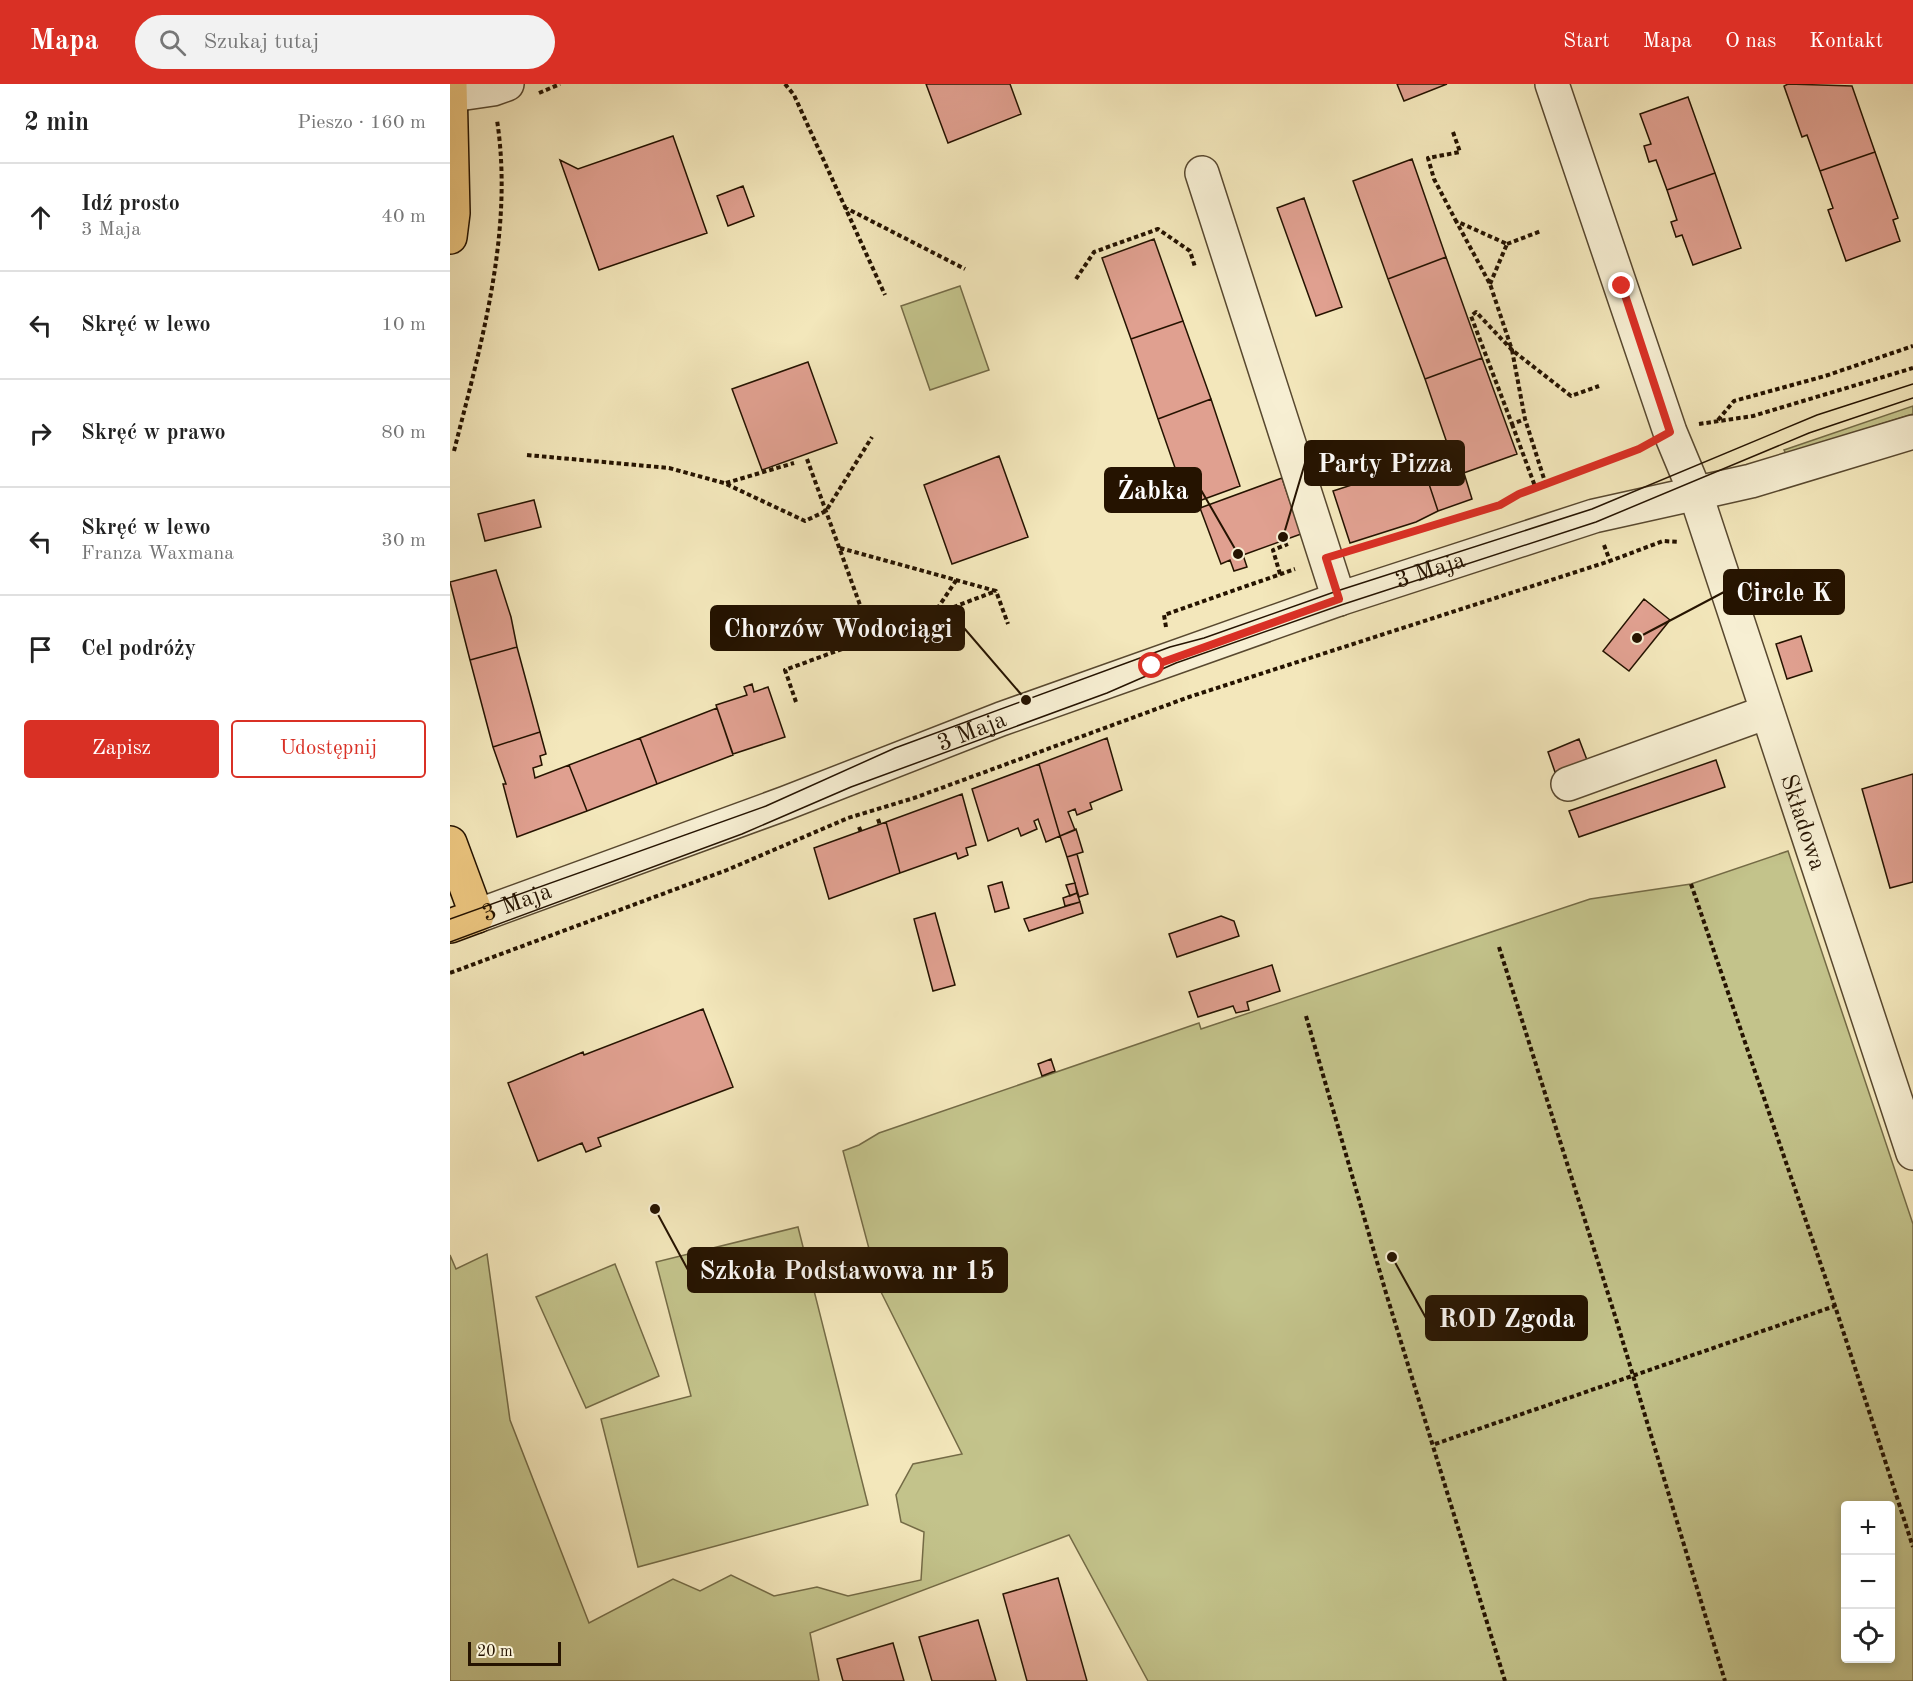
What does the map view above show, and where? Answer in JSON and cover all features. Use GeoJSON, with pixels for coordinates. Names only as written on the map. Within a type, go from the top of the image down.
{"type":"FeatureCollection","features":[{"type":"Feature","properties":{"kind":"main road"},"geometry":{"type":"LineString","coordinates":[[450,237],[453,213],[451,89]]}},
{"type":"Feature","properties":{"kind":"main road"},"geometry":{"type":"LineString","coordinates":[[450,843],[464,921]]}},
{"type":"Feature","properties":{"kind":"street"},"geometry":{"type":"LineString","coordinates":[[451,89],[493,89],[507,84]]}},
{"type":"Feature","properties":{"kind":"street","name":"Składowa"},"geometry":{"type":"LineString","coordinates":[[1552,84],[1670,432],[1695,492],[1913,1153]]}},
{"type":"Feature","properties":{"kind":"street"},"geometry":{"type":"LineString","coordinates":[[1202,173],[1339,599]]}},
{"type":"Feature","properties":{"kind":"street","name":"3 Maja"},"geometry":{"type":"LineString","coordinates":[[464,921],[786,803],[1001,719],[1339,599],[1594,516],[1751,481],[1913,432]]}},
{"type":"Feature","properties":{"kind":"street"},"geometry":{"type":"LineString","coordinates":[[1568,784],[1767,712]]}},
{"type":"Feature","properties":{"kind":"path"},"geometry":{"type":"LineString","coordinates":[[785,84],[794,95],[885,295]]}},
{"type":"Feature","properties":{"kind":"path"},"geometry":{"type":"LineString","coordinates":[[454,452],[483,335],[498,250],[502,191],[498,128]]}},
{"type":"Feature","properties":{"kind":"path"},"geometry":{"type":"LineString","coordinates":[[1453,132],[1460,152],[1428,158],[1434,179],[1490,284],[1512,350],[1524,419],[1546,485]]}},
{"type":"Feature","properties":{"kind":"path"},"geometry":{"type":"LineString","coordinates":[[843,207],[965,269]]}},
{"type":"Feature","properties":{"kind":"path"},"geometry":{"type":"LineString","coordinates":[[1456,221],[1507,244],[1541,231]]}},
{"type":"Feature","properties":{"kind":"path"},"geometry":{"type":"LineString","coordinates":[[1076,279],[1094,252],[1158,229],[1190,251],[1197,273]]}},
{"type":"Feature","properties":{"kind":"path"},"geometry":{"type":"LineString","coordinates":[[1490,284],[1507,244]]}},
{"type":"Feature","properties":{"kind":"path"},"geometry":{"type":"LineString","coordinates":[[1536,489],[1471,316],[1476,312],[1512,350],[1571,396],[1599,386]]}},
{"type":"Feature","properties":{"kind":"path"},"geometry":{"type":"LineString","coordinates":[[1718,420],[1734,401],[1825,376],[1913,346]]}},
{"type":"Feature","properties":{"kind":"path"},"geometry":{"type":"LineString","coordinates":[[1164,615],[1326,558],[1500,505],[1639,449],[1670,432],[1718,420],[1753,416],[1913,368]]}},
{"type":"Feature","properties":{"kind":"path"},"geometry":{"type":"LineString","coordinates":[[1512,424],[1524,419]]}},
{"type":"Feature","properties":{"kind":"path"},"geometry":{"type":"LineString","coordinates":[[527,455],[655,465],[724,483],[805,521],[826,511],[872,436]]}},
{"type":"Feature","properties":{"kind":"path"},"geometry":{"type":"LineString","coordinates":[[807,459],[872,638]]}},
{"type":"Feature","properties":{"kind":"path"},"geometry":{"type":"LineString","coordinates":[[724,483],[794,463]]}},
{"type":"Feature","properties":{"kind":"path"},"geometry":{"type":"LineString","coordinates":[[450,973],[773,852],[848,819],[906,801],[1189,698],[1610,561],[1663,541],[1676,540],[1688,546]]}},
{"type":"Feature","properties":{"kind":"path"},"geometry":{"type":"LineString","coordinates":[[1280,574],[1273,550],[1295,541]]}},
{"type":"Feature","properties":{"kind":"path"},"geometry":{"type":"LineString","coordinates":[[839,548],[996,591]]}},
{"type":"Feature","properties":{"kind":"path"},"geometry":{"type":"LineString","coordinates":[[933,616],[957,579]]}},
{"type":"Feature","properties":{"kind":"path"},"geometry":{"type":"LineString","coordinates":[[796,702],[785,670],[996,591]]}},
{"type":"Feature","properties":{"kind":"path"},"geometry":{"type":"LineString","coordinates":[[996,591],[1008,624]]}},
{"type":"Feature","properties":{"kind":"path"},"geometry":{"type":"LineString","coordinates":[[878,819],[880,825]]}},
{"type":"Feature","properties":{"kind":"path"},"geometry":{"type":"LineString","coordinates":[[1691,884],[1835,1306],[1913,1547]]}},
{"type":"Feature","properties":{"kind":"path"},"geometry":{"type":"LineString","coordinates":[[1499,947],[1634,1374],[1725,1681]]}},
{"type":"Feature","properties":{"kind":"path"},"geometry":{"type":"LineString","coordinates":[[1306,1016],[1386,1293],[1435,1444],[1505,1681]]}},
{"type":"Feature","properties":{"kind":"path"},"geometry":{"type":"LineString","coordinates":[[1435,1444],[1835,1306]]}},
{"type":"Feature","properties":{"kind":"green space"},"geometry":{"type":"Polygon","coordinates":[[[960,286],[989,370],[930,390],[901,306],[960,286]]]}},
{"type":"Feature","properties":{"kind":"green space"},"geometry":{"type":"Polygon","coordinates":[[[1913,406],[1913,414],[1786,454],[1784,450],[1913,406]]]}},
{"type":"Feature","properties":{"kind":"green space"},"geometry":{"type":"Polygon","coordinates":[[[1788,851],[1913,1224],[1913,1681],[1148,1681],[1069,1535],[810,1633],[819,1681],[450,1681],[450,1255],[456,1269],[487,1254],[510,1420],[589,1623],[673,1579],[700,1591],[731,1575],[774,1596],[817,1587],[848,1596],[921,1580],[924,1532],[901,1522],[896,1495],[913,1464],[962,1454],[880,1290],[843,1151],[879,1133],[1199,1023],[1201,1029],[1590,899],[1691,884],[1788,851]]]}},
{"type":"Feature","properties":{"kind":"green space"},"geometry":{"type":"Polygon","coordinates":[[[798,1227],[868,1505],[638,1567],[601,1419],[691,1396],[656,1262],[798,1227]]]}},
{"type":"Feature","properties":{"kind":"green space"},"geometry":{"type":"Polygon","coordinates":[[[615,1264],[659,1376],[586,1408],[536,1297],[615,1264]]]}},
{"type":"Feature","properties":{"kind":"building"},"geometry":{"type":"Polygon","coordinates":[[[926,84],[1010,84],[1021,114],[948,143],[926,84]]]}},
{"type":"Feature","properties":{"kind":"building"},"geometry":{"type":"Polygon","coordinates":[[[1397,84],[1447,84],[1404,101],[1397,84]]]}},
{"type":"Feature","properties":{"kind":"building"},"geometry":{"type":"Polygon","coordinates":[[[1788,84],[1852,86],[1875,152],[1820,171],[1807,135],[1802,137],[1784,86],[1788,84]]]}},
{"type":"Feature","properties":{"kind":"building"},"geometry":{"type":"Polygon","coordinates":[[[1688,97],[1715,173],[1667,190],[1656,160],[1649,162],[1644,146],[1651,144],[1640,114],[1688,97]]]}},
{"type":"Feature","properties":{"kind":"building"},"geometry":{"type":"Polygon","coordinates":[[[673,136],[707,233],[599,270],[560,160],[578,169],[673,136]]]}},
{"type":"Feature","properties":{"kind":"building"},"geometry":{"type":"Polygon","coordinates":[[[1875,152],[1898,218],[1893,220],[1900,241],[1846,261],[1828,210],[1833,208],[1820,171],[1875,152]]]}},
{"type":"Feature","properties":{"kind":"building"},"geometry":{"type":"Polygon","coordinates":[[[1412,159],[1446,257],[1388,279],[1353,181],[1412,159]]]}},
{"type":"Feature","properties":{"kind":"building"},"geometry":{"type":"Polygon","coordinates":[[[1715,173],[1741,248],[1693,265],[1682,235],[1676,237],[1671,222],[1677,220],[1667,190],[1715,173]]]}},
{"type":"Feature","properties":{"kind":"building"},"geometry":{"type":"Polygon","coordinates":[[[743,186],[754,216],[728,226],[717,196],[743,186]]]}},
{"type":"Feature","properties":{"kind":"building"},"geometry":{"type":"Polygon","coordinates":[[[1304,198],[1342,307],[1316,316],[1277,208],[1304,198]]]}},
{"type":"Feature","properties":{"kind":"building"},"geometry":{"type":"Polygon","coordinates":[[[1154,239],[1183,321],[1131,339],[1102,258],[1154,239]]]}},
{"type":"Feature","properties":{"kind":"building"},"geometry":{"type":"Polygon","coordinates":[[[1446,257],[1482,358],[1425,379],[1388,279],[1446,257]]]}},
{"type":"Feature","properties":{"kind":"building"},"geometry":{"type":"Polygon","coordinates":[[[1183,321],[1211,399],[1158,419],[1131,339],[1183,321]]]}},
{"type":"Feature","properties":{"kind":"building"},"geometry":{"type":"Polygon","coordinates":[[[1482,358],[1517,454],[1458,475],[1425,379],[1482,358]]]}},
{"type":"Feature","properties":{"kind":"building"},"geometry":{"type":"Polygon","coordinates":[[[808,362],[837,443],[762,470],[732,389],[808,362]]]}},
{"type":"Feature","properties":{"kind":"building"},"geometry":{"type":"Polygon","coordinates":[[[1211,399],[1240,486],[1188,505],[1158,419],[1211,399]]]}},
{"type":"Feature","properties":{"kind":"building"},"geometry":{"type":"Polygon","coordinates":[[[1449,451],[1458,475],[1464,473],[1472,499],[1438,511],[1421,460],[1449,451]]]}},
{"type":"Feature","properties":{"kind":"building"},"geometry":{"type":"Polygon","coordinates":[[[999,456],[1028,537],[952,564],[924,485],[999,456]]]}},
{"type":"Feature","properties":{"kind":"building"},"geometry":{"type":"Polygon","coordinates":[[[1421,460],[1438,511],[1416,522],[1350,543],[1333,491],[1367,480],[1363,471],[1382,465],[1385,474],[1421,460]]]}},
{"type":"Feature","properties":{"kind":"building"},"geometry":{"type":"Polygon","coordinates":[[[1282,478],[1301,534],[1243,555],[1247,567],[1234,571],[1230,560],[1221,564],[1200,508],[1282,478]]]}},
{"type":"Feature","properties":{"kind":"building"},"geometry":{"type":"Polygon","coordinates":[[[534,500],[541,527],[485,541],[478,514],[534,500]]]}},
{"type":"Feature","properties":{"kind":"building"},"geometry":{"type":"Polygon","coordinates":[[[496,570],[511,617],[517,647],[470,660],[450,582],[496,570]]]}},
{"type":"Feature","properties":{"kind":"building"},"geometry":{"type":"Polygon","coordinates":[[[1644,599],[1670,620],[1629,671],[1603,651],[1644,599]]]}},
{"type":"Feature","properties":{"kind":"building"},"geometry":{"type":"Polygon","coordinates":[[[1801,636],[1812,671],[1787,679],[1776,644],[1801,636]]]}},
{"type":"Feature","properties":{"kind":"building"},"geometry":{"type":"Polygon","coordinates":[[[517,647],[540,732],[493,747],[470,660],[517,647]]]}},
{"type":"Feature","properties":{"kind":"building"},"geometry":{"type":"Polygon","coordinates":[[[752,684],[754,692],[768,687],[785,737],[733,754],[716,705],[747,695],[744,687],[752,684]]]}},
{"type":"Feature","properties":{"kind":"building"},"geometry":{"type":"Polygon","coordinates":[[[717,708],[733,755],[657,784],[640,738],[717,708]]]}},
{"type":"Feature","properties":{"kind":"building"},"geometry":{"type":"Polygon","coordinates":[[[540,732],[546,754],[540,756],[542,765],[533,768],[535,778],[569,765],[587,811],[517,837],[503,784],[506,784],[493,747],[540,732]]]}},
{"type":"Feature","properties":{"kind":"building"},"geometry":{"type":"Polygon","coordinates":[[[640,738],[657,784],[587,811],[569,765],[640,738]]]}},
{"type":"Feature","properties":{"kind":"building"},"geometry":{"type":"Polygon","coordinates":[[[1107,738],[1122,790],[1090,803],[1092,809],[1077,815],[1075,809],[1068,812],[1075,830],[1060,836],[1039,764],[1107,738]]]}},
{"type":"Feature","properties":{"kind":"building"},"geometry":{"type":"Polygon","coordinates":[[[1579,739],[1587,760],[1555,772],[1548,752],[1579,739]]]}},
{"type":"Feature","properties":{"kind":"building"},"geometry":{"type":"Polygon","coordinates":[[[1716,760],[1725,787],[1579,837],[1569,811],[1716,760]]]}},
{"type":"Feature","properties":{"kind":"building"},"geometry":{"type":"Polygon","coordinates":[[[1039,764],[1060,836],[1046,842],[1038,819],[1034,821],[1037,829],[1021,836],[1018,828],[988,841],[972,789],[1039,764]]]}},
{"type":"Feature","properties":{"kind":"building"},"geometry":{"type":"Polygon","coordinates":[[[1913,774],[1913,882],[1890,888],[1862,789],[1913,774]]]}},
{"type":"Feature","properties":{"kind":"building"},"geometry":{"type":"Polygon","coordinates":[[[962,794],[976,845],[966,848],[968,855],[958,859],[956,853],[900,873],[886,822],[962,794]]]}},
{"type":"Feature","properties":{"kind":"building"},"geometry":{"type":"Polygon","coordinates":[[[886,822],[900,873],[829,899],[814,848],[886,822]]]}},
{"type":"Feature","properties":{"kind":"building"},"geometry":{"type":"Polygon","coordinates":[[[1076,829],[1083,852],[1067,857],[1060,836],[1076,829]]]}},
{"type":"Feature","properties":{"kind":"building"},"geometry":{"type":"Polygon","coordinates":[[[1077,854],[1088,894],[1079,897],[1067,857],[1077,854]]]}},
{"type":"Feature","properties":{"kind":"building"},"geometry":{"type":"Polygon","coordinates":[[[1002,882],[1009,908],[995,912],[988,886],[1002,882]]]}},
{"type":"Feature","properties":{"kind":"building"},"geometry":{"type":"Polygon","coordinates":[[[1075,883],[1077,893],[1070,896],[1066,885],[1075,883]]]}},
{"type":"Feature","properties":{"kind":"building"},"geometry":{"type":"Polygon","coordinates":[[[1077,893],[1080,902],[1065,906],[1063,898],[1077,893]]]}},
{"type":"Feature","properties":{"kind":"building"},"geometry":{"type":"Polygon","coordinates":[[[1080,902],[1083,913],[1029,931],[1024,919],[1080,902]]]}},
{"type":"Feature","properties":{"kind":"building"},"geometry":{"type":"Polygon","coordinates":[[[935,913],[955,985],[933,991],[914,919],[935,913]]]}},
{"type":"Feature","properties":{"kind":"building"},"geometry":{"type":"Polygon","coordinates":[[[1221,916],[1234,921],[1239,936],[1177,957],[1169,934],[1221,916]]]}},
{"type":"Feature","properties":{"kind":"building"},"geometry":{"type":"Polygon","coordinates":[[[1272,965],[1280,991],[1247,1002],[1249,1010],[1236,1013],[1233,1006],[1198,1017],[1189,992],[1272,965]]]}},
{"type":"Feature","properties":{"kind":"building"},"geometry":{"type":"Polygon","coordinates":[[[703,1009],[733,1087],[598,1138],[601,1146],[586,1152],[582,1143],[538,1161],[508,1083],[583,1052],[584,1055],[703,1009]]]}},
{"type":"Feature","properties":{"kind":"building"},"geometry":{"type":"Polygon","coordinates":[[[1051,1059],[1055,1071],[1042,1076],[1038,1064],[1051,1059]]]}},
{"type":"Feature","properties":{"kind":"building"},"geometry":{"type":"Polygon","coordinates":[[[1058,1578],[1087,1681],[1027,1681],[1003,1594],[1058,1578]]]}},
{"type":"Feature","properties":{"kind":"building"},"geometry":{"type":"Polygon","coordinates":[[[978,1620],[996,1681],[932,1681],[919,1637],[978,1620]]]}},
{"type":"Feature","properties":{"kind":"building"},"geometry":{"type":"Polygon","coordinates":[[[893,1643],[904,1681],[843,1681],[837,1659],[893,1643]]]}},
{"type":"Feature","properties":{"kind":"tram line"},"geometry":{"type":"LineString","coordinates":[[450,919],[766,806],[895,748],[1170,647],[1204,638],[1337,591],[1592,509],[1817,415],[1913,384]]}},
{"type":"Feature","properties":{"kind":"tram line"},"geometry":{"type":"LineString","coordinates":[[450,942],[742,834],[851,787],[1107,693],[1176,663],[1341,605],[1596,522],[1809,433],[1913,398]]}},
{"type":"Feature","properties":{"kind":"place","name":"Party Pizza"},"geometry":{"type":"Point","coordinates":[1283,537]}},
{"type":"Feature","properties":{"kind":"place","name":"Żabka"},"geometry":{"type":"Point","coordinates":[1238,554]}},
{"type":"Feature","properties":{"kind":"place","name":"Circle K"},"geometry":{"type":"Point","coordinates":[1637,638]}},
{"type":"Feature","properties":{"kind":"place","name":"Chorzów Wodociągi"},"geometry":{"type":"Point","coordinates":[1026,700]}},
{"type":"Feature","properties":{"kind":"place","name":"Szkoła Podstawowa nr 15"},"geometry":{"type":"Point","coordinates":[655,1209]}},
{"type":"Feature","properties":{"kind":"place","name":"ROD Zgoda"},"geometry":{"type":"Point","coordinates":[1392,1257]}},
{"type":"Feature","properties":{"kind":"route"},"geometry":{"type":"LineString","coordinates":[[1152,666],[1339,599],[1326,558],[1500,505],[1519,494],[1639,449],[1670,432],[1622,286]]}}]}
